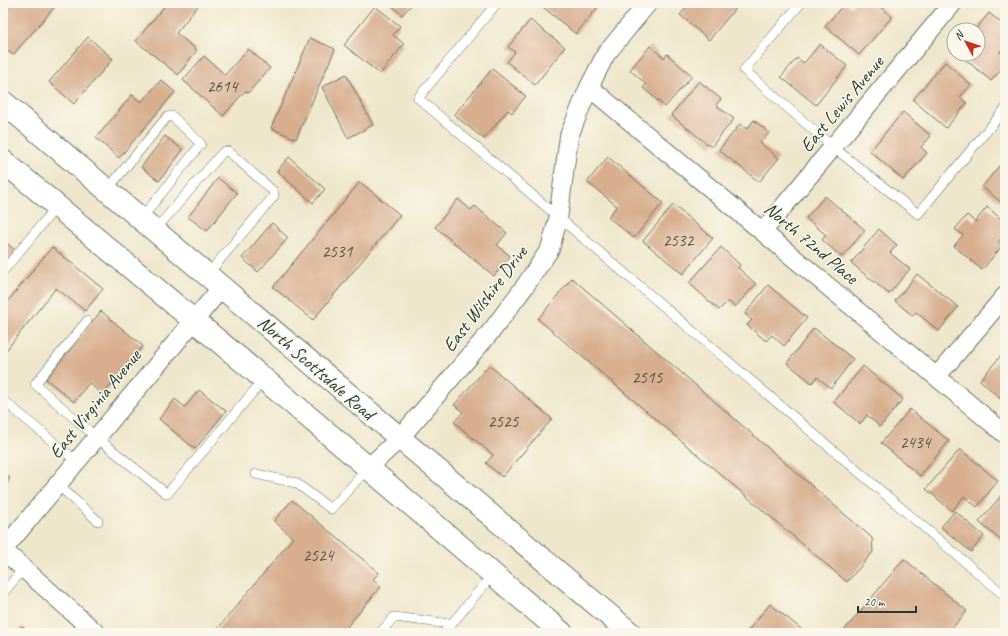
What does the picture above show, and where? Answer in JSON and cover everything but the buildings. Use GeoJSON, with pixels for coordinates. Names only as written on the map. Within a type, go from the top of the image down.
{"type":"FeatureCollection","features":[{"type":"Feature","properties":{"kind":"main road","name":"North Scottsdale Road"},"geometry":{"type":"LineString","coordinates":[[3,102],[399,439],[630,633]]}},
{"type":"Feature","properties":{"kind":"main road"},"geometry":{"type":"LineString","coordinates":[[3,161],[264,379],[562,633]]}},
{"type":"Feature","properties":{"kind":"street","name":"East Wilshire Drive"},"geometry":{"type":"LineString","coordinates":[[368,468],[399,439],[493,329],[526,286],[550,249],[558,219],[569,136],[589,87],[606,54],[648,3]]}},
{"type":"Feature","properties":{"kind":"street","name":"East Lewis Avenue"},"geometry":{"type":"LineString","coordinates":[[763,231],[953,3]]}},
{"type":"Feature","properties":{"kind":"street","name":"North 72nd Place"},"geometry":{"type":"LineString","coordinates":[[589,87],[1005,434]]}},
{"type":"Feature","properties":{"kind":"street","name":"East Virginia Avenue"},"geometry":{"type":"LineString","coordinates":[[3,550],[193,320],[215,281]]}},
{"type":"Feature","properties":{"kind":"street"},"geometry":{"type":"LineString","coordinates":[[937,376],[1005,296]]}},
{"type":"Feature","properties":{"kind":"street"},"geometry":{"type":"LineString","coordinates":[[3,550],[96,633]]}},
{"type":"Feature","properties":{"kind":"lane"},"geometry":{"type":"LineString","coordinates":[[497,3],[418,98],[558,219],[1005,596]]}},
{"type":"Feature","properties":{"kind":"lane"},"geometry":{"type":"LineString","coordinates":[[800,3],[744,70],[833,147],[918,214],[1005,109]]}},
{"type":"Feature","properties":{"kind":"lane"},"geometry":{"type":"LineString","coordinates":[[107,190],[167,117],[172,116],[201,144],[148,225]]}},
{"type":"Feature","properties":{"kind":"lane"},"geometry":{"type":"LineString","coordinates":[[148,225],[184,196],[225,151],[228,151],[274,193],[215,281]]}},
{"type":"Feature","properties":{"kind":"lane"},"geometry":{"type":"LineString","coordinates":[[3,271],[57,206]]}},
{"type":"Feature","properties":{"kind":"lane"},"geometry":{"type":"LineString","coordinates":[[87,321],[35,384],[96,437],[167,494],[264,379]]}},
{"type":"Feature","properties":{"kind":"lane"},"geometry":{"type":"LineString","coordinates":[[3,400],[76,461]]}},
{"type":"Feature","properties":{"kind":"lane"},"geometry":{"type":"LineString","coordinates":[[256,474],[296,483],[331,509],[368,468]]}},
{"type":"Feature","properties":{"kind":"lane"},"geometry":{"type":"LineString","coordinates":[[57,484],[98,521]]}},
{"type":"Feature","properties":{"kind":"lane"},"geometry":{"type":"LineString","coordinates":[[3,593],[24,568]]}},
{"type":"Feature","properties":{"kind":"lane"},"geometry":{"type":"LineString","coordinates":[[444,633],[493,574]]}},
{"type":"Feature","properties":{"kind":"lane"},"geometry":{"type":"LineString","coordinates":[[380,633],[394,617],[451,624]]}}]}
